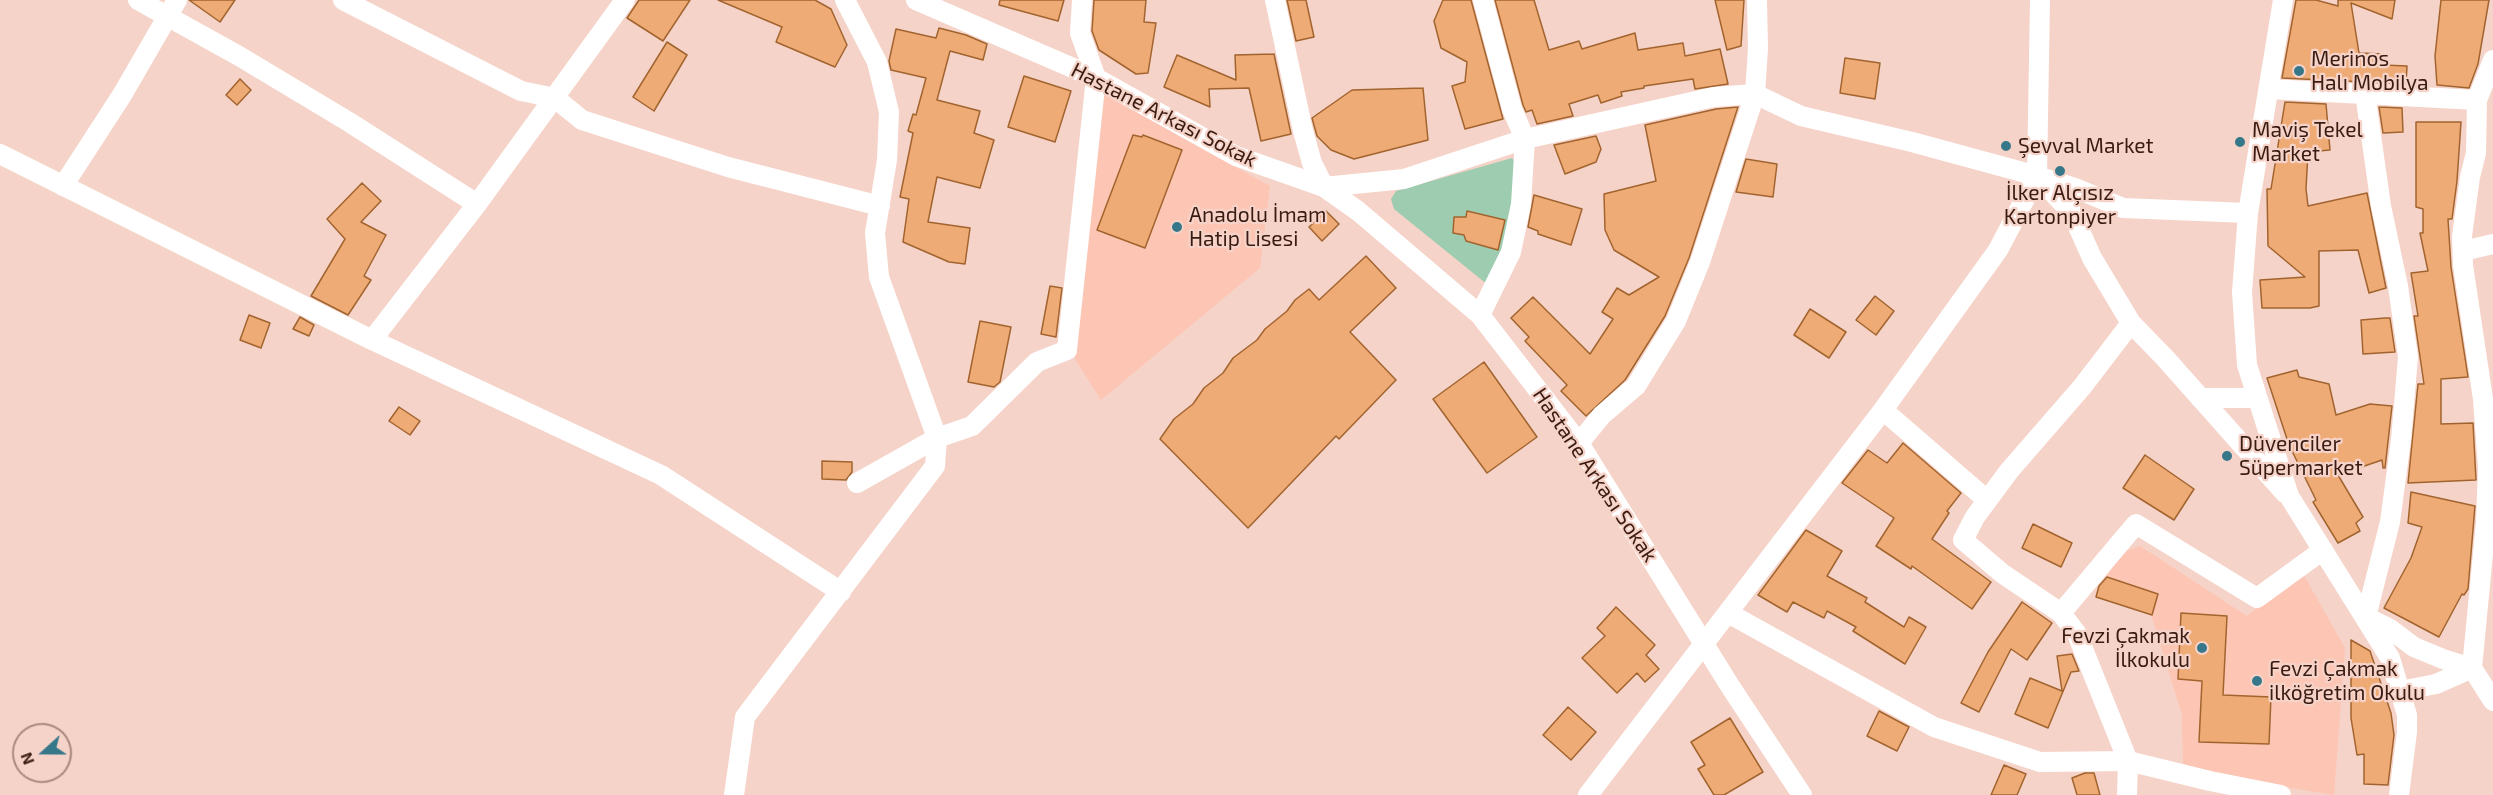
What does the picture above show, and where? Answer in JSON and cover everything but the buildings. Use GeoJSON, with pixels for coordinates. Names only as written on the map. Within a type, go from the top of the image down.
{"type":"FeatureCollection","features":[{"type":"Feature","properties":{"kind":"street"},"geometry":{"type":"LineString","coordinates":[[138,0],[172,8],[477,204]]}},
{"type":"Feature","properties":{"kind":"street"},"geometry":{"type":"LineString","coordinates":[[343,0],[521,92],[555,98],[582,120],[728,167],[880,206]]}},
{"type":"Feature","properties":{"kind":"street"},"geometry":{"type":"LineString","coordinates":[[372,340],[477,204],[625,0]]}},
{"type":"Feature","properties":{"kind":"street"},"geometry":{"type":"LineString","coordinates":[[734,795],[745,717],[935,466],[937,438],[879,277],[875,234],[887,160],[889,112],[877,62],[845,0]]}},
{"type":"Feature","properties":{"kind":"street","name":"Hastane Arkası Sokak"},"geometry":{"type":"LineString","coordinates":[[916,0],[1096,78],[1236,156],[1324,187],[1358,211],[1480,315],[1579,443],[1730,686],[1802,795]]}},
{"type":"Feature","properties":{"kind":"street"},"geometry":{"type":"LineString","coordinates":[[857,483],[937,438],[972,426],[1037,362],[1067,350],[1096,78],[1080,33],[1082,0]]}},
{"type":"Feature","properties":{"kind":"street"},"geometry":{"type":"LineString","coordinates":[[1275,0],[1302,131],[1312,162],[1324,187],[1404,179],[1525,139],[1714,97],[1755,94],[1801,116],[1912,142],[2037,176],[2075,188],[2123,208],[2248,213]]}},
{"type":"Feature","properties":{"kind":"street"},"geometry":{"type":"LineString","coordinates":[[1480,315],[1511,252],[1517,230],[1525,139],[1512,109],[1483,0]]}},
{"type":"Feature","properties":{"kind":"street"},"geometry":{"type":"LineString","coordinates":[[1579,443],[1602,415],[1636,386],[1676,321],[1700,262],[1755,94],[1758,48],[1757,0]]}},
{"type":"Feature","properties":{"kind":"street"},"geometry":{"type":"LineString","coordinates":[[1588,795],[1883,410],[1998,250],[2037,176],[2040,0]]}},
{"type":"Feature","properties":{"kind":"street"},"geometry":{"type":"LineString","coordinates":[[2283,0],[2248,213],[2242,292],[2247,365],[2289,496]]}},
{"type":"Feature","properties":{"kind":"street"},"geometry":{"type":"LineString","coordinates":[[63,186],[123,95],[172,8]]}},
{"type":"Feature","properties":{"kind":"street"},"geometry":{"type":"LineString","coordinates":[[2472,668],[2491,467],[2463,251],[2464,216],[2476,153],[2477,100],[2493,60]]}},
{"type":"Feature","properties":{"kind":"street"},"geometry":{"type":"LineString","coordinates":[[2270,89],[2477,100]]}},
{"type":"Feature","properties":{"kind":"street"},"geometry":{"type":"LineString","coordinates":[[2365,93],[2381,206],[2398,286],[2408,357],[2402,440],[2390,522],[2366,617]]}},
{"type":"Feature","properties":{"kind":"street"},"geometry":{"type":"LineString","coordinates":[[0,154],[372,340],[661,475],[841,592]]}},
{"type":"Feature","properties":{"kind":"street"},"geometry":{"type":"LineString","coordinates":[[2037,176],[2072,213],[2092,258],[2130,323],[2165,357],[2289,496],[2390,658],[2407,715],[2399,795]]}},
{"type":"Feature","properties":{"kind":"street"},"geometry":{"type":"LineString","coordinates":[[2463,251],[2493,244]]}},
{"type":"Feature","properties":{"kind":"street"},"geometry":{"type":"LineString","coordinates":[[2127,795],[2128,760],[2077,634],[2061,613],[2003,574],[1963,540],[1987,500],[2082,387],[2130,323]]}},
{"type":"Feature","properties":{"kind":"street"},"geometry":{"type":"LineString","coordinates":[[2200,398],[2257,398]]}},
{"type":"Feature","properties":{"kind":"street"},"geometry":{"type":"LineString","coordinates":[[1883,410],[1987,500]]}},
{"type":"Feature","properties":{"kind":"street"},"geometry":{"type":"LineString","coordinates":[[2061,613],[2136,524],[2257,598],[2324,550]]}},
{"type":"Feature","properties":{"kind":"street"},"geometry":{"type":"LineString","coordinates":[[1728,613],[1934,727],[2040,762],[2128,760],[2210,781],[2281,795]]}},
{"type":"Feature","properties":{"kind":"street"},"geometry":{"type":"LineString","coordinates":[[2366,617],[2426,653],[2472,668],[2493,700]]}},
{"type":"Feature","properties":{"kind":"street"},"geometry":{"type":"LineString","coordinates":[[2400,691],[2436,684],[2472,668]]}},
{"type":"Feature","properties":{"kind":"shaded area","name":"Anadolu İmam Hatip Lisesi"},"geometry":{"type":"Polygon","coordinates":[[[1103,94],[1270,186],[1260,268],[1101,400],[1075,359],[1103,94]]]}},
{"type":"Feature","properties":{"kind":"shaded area","name":"Fevzi Çakmak ilköğretim Okulu"},"geometry":{"type":"Polygon","coordinates":[[[2140,546],[2247,616],[2302,572],[2345,648],[2334,795],[2183,770],[2182,715],[2149,608],[2095,594],[2121,553],[2140,546]]]}},
{"type":"Feature","properties":{"kind":"green space"},"geometry":{"type":"Polygon","coordinates":[[[1512,158],[1516,163],[1511,218],[1503,252],[1488,285],[1394,209],[1391,199],[1396,191],[1512,158]]]}},
{"type":"Feature","properties":{"kind":"place","name":"Merinos Halı Mobilya"},"geometry":{"type":"Point","coordinates":[2299,71]}},
{"type":"Feature","properties":{"kind":"place","name":"Maviş Tekel Market"},"geometry":{"type":"Point","coordinates":[2240,142]}},
{"type":"Feature","properties":{"kind":"place","name":"Şevval Market"},"geometry":{"type":"Point","coordinates":[2006,146]}},
{"type":"Feature","properties":{"kind":"place","name":"İlker Alçısız Kartonpiyer"},"geometry":{"type":"Point","coordinates":[2060,171]}},
{"type":"Feature","properties":{"kind":"place","name":"Anadolu İmam Hatip Lisesi"},"geometry":{"type":"Point","coordinates":[1177,227]}},
{"type":"Feature","properties":{"kind":"place","name":"Düvenciler Süpermarket"},"geometry":{"type":"Point","coordinates":[2227,456]}},
{"type":"Feature","properties":{"kind":"place","name":"Fevzi Çakmak İlkokulu"},"geometry":{"type":"Point","coordinates":[2202,648]}},
{"type":"Feature","properties":{"kind":"place","name":"Fevzi Çakmak ilköğretim Okulu"},"geometry":{"type":"Point","coordinates":[2257,681]}}]}
